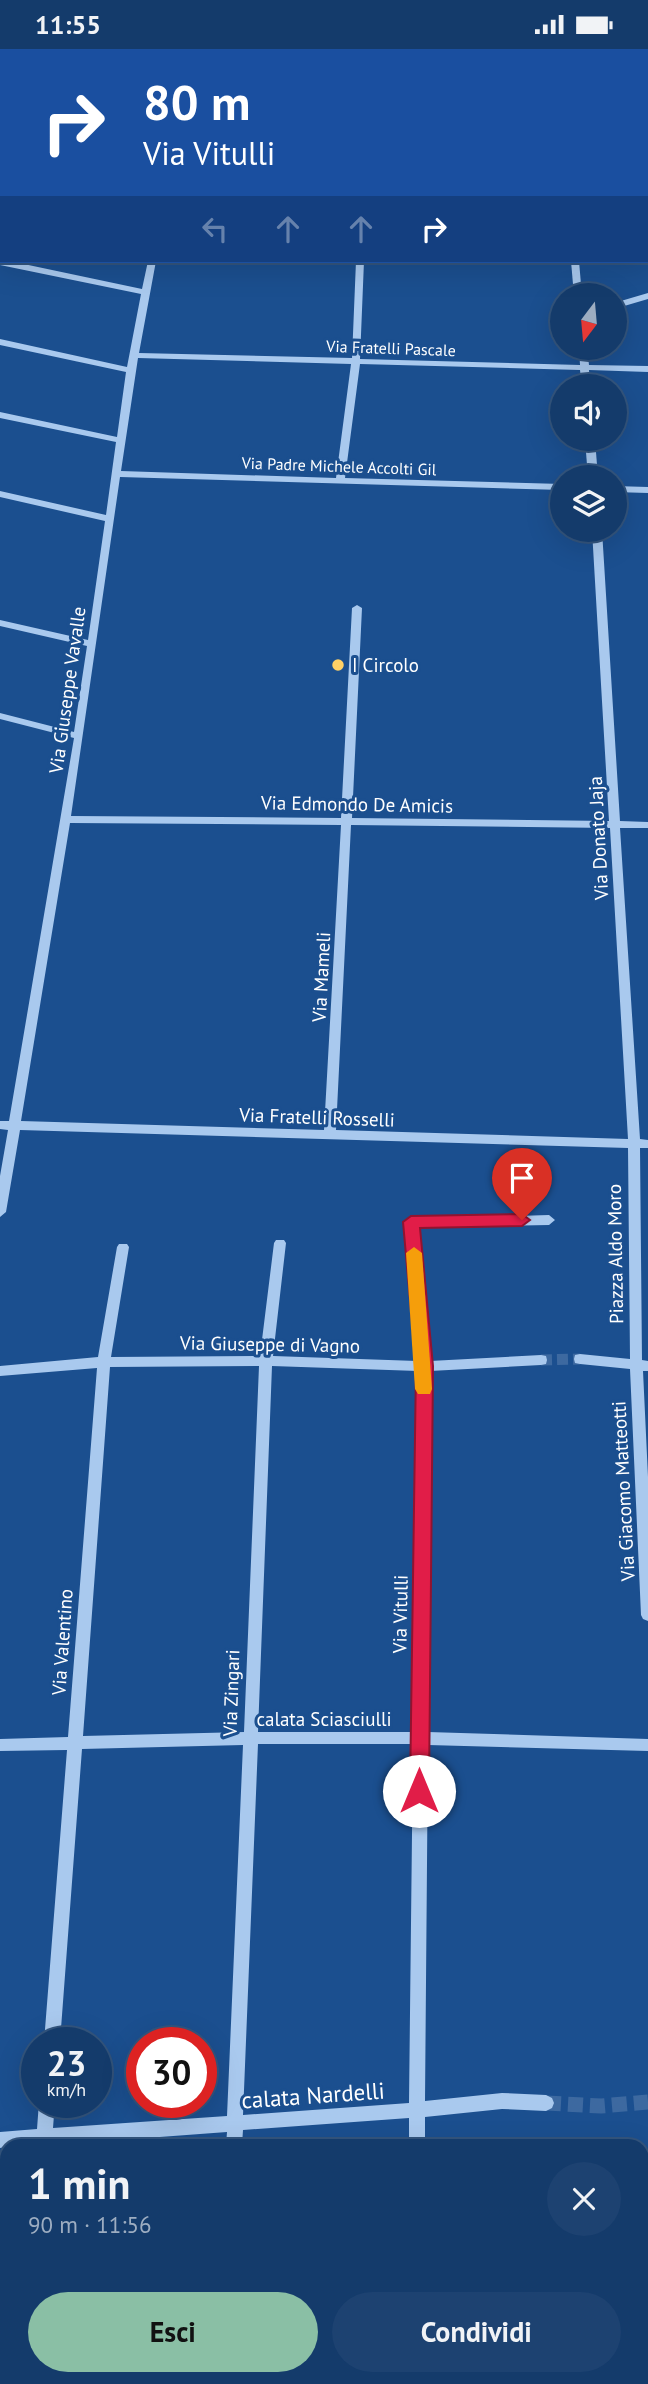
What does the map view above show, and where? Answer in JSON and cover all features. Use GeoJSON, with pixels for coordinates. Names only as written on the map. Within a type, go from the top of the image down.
{"type":"FeatureCollection","features":[{"type":"Feature","properties":{"kind":"street"},"geometry":{"type":"LineString","coordinates":[[0,263],[144,292]]}},
{"type":"Feature","properties":{"kind":"street","name":"Via Giuseppe Vavalle"},"geometry":{"type":"LineString","coordinates":[[0,1212],[79,736],[131,370],[151,263]]}},
{"type":"Feature","properties":{"kind":"street"},"geometry":{"type":"LineString","coordinates":[[340,482],[356,361],[360,263]]}},
{"type":"Feature","properties":{"kind":"street"},"geometry":{"type":"LineString","coordinates":[[575,263],[577,283]]}},
{"type":"Feature","properties":{"kind":"street"},"geometry":{"type":"LineString","coordinates":[[627,302],[648,296]]}},
{"type":"Feature","properties":{"kind":"street"},"geometry":{"type":"LineString","coordinates":[[0,342],[131,370]]}},
{"type":"Feature","properties":{"kind":"street","name":"Via Fratelli Pascale"},"geometry":{"type":"LineString","coordinates":[[134,355],[648,369]]}},
{"type":"Feature","properties":{"kind":"street"},"geometry":{"type":"LineString","coordinates":[[584,361],[585,374]]}},
{"type":"Feature","properties":{"kind":"street"},"geometry":{"type":"LineString","coordinates":[[0,415],[122,441]]}},
{"type":"Feature","properties":{"kind":"street","name":"Via Padre Michele Accolti Gil"},"geometry":{"type":"LineString","coordinates":[[116,474],[550,488]]}},
{"type":"Feature","properties":{"kind":"street"},"geometry":{"type":"LineString","coordinates":[[627,489],[648,489]]}},
{"type":"Feature","properties":{"kind":"street"},"geometry":{"type":"LineString","coordinates":[[0,494],[109,519]]}},
{"type":"Feature","properties":{"kind":"street","name":"Via Donato Jaja"},"geometry":{"type":"LineString","coordinates":[[598,542],[634,1143]]}},
{"type":"Feature","properties":{"kind":"street","name":"Via Mameli"},"geometry":{"type":"LineString","coordinates":[[330,1135],[357,608]]}},
{"type":"Feature","properties":{"kind":"street"},"geometry":{"type":"LineString","coordinates":[[0,624],[92,644]]}},
{"type":"Feature","properties":{"kind":"street"},"geometry":{"type":"LineString","coordinates":[[0,716],[79,736]]}},
{"type":"Feature","properties":{"kind":"street","name":"Via Edmondo De Amicis"},"geometry":{"type":"LineString","coordinates":[[65,819],[648,825]]}},
{"type":"Feature","properties":{"kind":"street","name":"Via Fratelli Rosselli"},"geometry":{"type":"LineString","coordinates":[[0,1125],[634,1143]]}},
{"type":"Feature","properties":{"kind":"street"},"geometry":{"type":"LineString","coordinates":[[634,1143],[648,1144]]}},
{"type":"Feature","properties":{"kind":"street","name":"Piazza Aldo Moro"},"geometry":{"type":"LineString","coordinates":[[634,1143],[642,1366]]}},
{"type":"Feature","properties":{"kind":"street","name":"Via Vitulli"},"geometry":{"type":"LineString","coordinates":[[417,2139],[424,1366],[411,1222],[550,1220]]}},
{"type":"Feature","properties":{"kind":"street","name":"Via Zingari"},"geometry":{"type":"LineString","coordinates":[[234,2139],[266,1361],[280,1243]]}},
{"type":"Feature","properties":{"kind":"street","name":"Via Valentino"},"geometry":{"type":"LineString","coordinates":[[53,2027],[104,1362],[123,1247]]}},
{"type":"Feature","properties":{"kind":"street"},"geometry":{"type":"LineString","coordinates":[[580,1359],[642,1366]]}},
{"type":"Feature","properties":{"kind":"street","name":"Via Giuseppe di Vagno"},"geometry":{"type":"LineString","coordinates":[[0,1371],[104,1362],[266,1361],[424,1366],[541,1360]]}},
{"type":"Feature","properties":{"kind":"street","name":"Via Giacomo Matteotti"},"geometry":{"type":"LineString","coordinates":[[642,1366],[648,1615]]}},
{"type":"Feature","properties":{"kind":"street","name":"calata Sciasciulli"},"geometry":{"type":"LineString","coordinates":[[0,1745],[250,1738],[419,1738],[648,1745]]}},
{"type":"Feature","properties":{"kind":"street","name":"calata Nardelli"},"geometry":{"type":"LineString","coordinates":[[65,2139],[502,2101],[546,2103]]}},
{"type":"Feature","properties":{"kind":"street"},"geometry":{"type":"LineString","coordinates":[[44,2139],[46,2118]]}},
{"type":"Feature","properties":{"kind":"tunnel"},"geometry":{"type":"LineString","coordinates":[[541,1360],[580,1359]]}},
{"type":"Feature","properties":{"kind":"tunnel"},"geometry":{"type":"LineString","coordinates":[[546,2103],[601,2106],[648,2102]]}},
{"type":"Feature","properties":{"kind":"slow traffic"},"geometry":{"type":"LineString","coordinates":[[414,1253],[424,1389]]}},
{"type":"Feature","properties":{"kind":"place","name":"I Circolo"},"geometry":{"type":"Point","coordinates":[338,665]}},
{"type":"Feature","properties":{"kind":"route"},"geometry":{"type":"LineString","coordinates":[[419,1791],[424,1366],[411,1222],[522,1220]]}}]}
